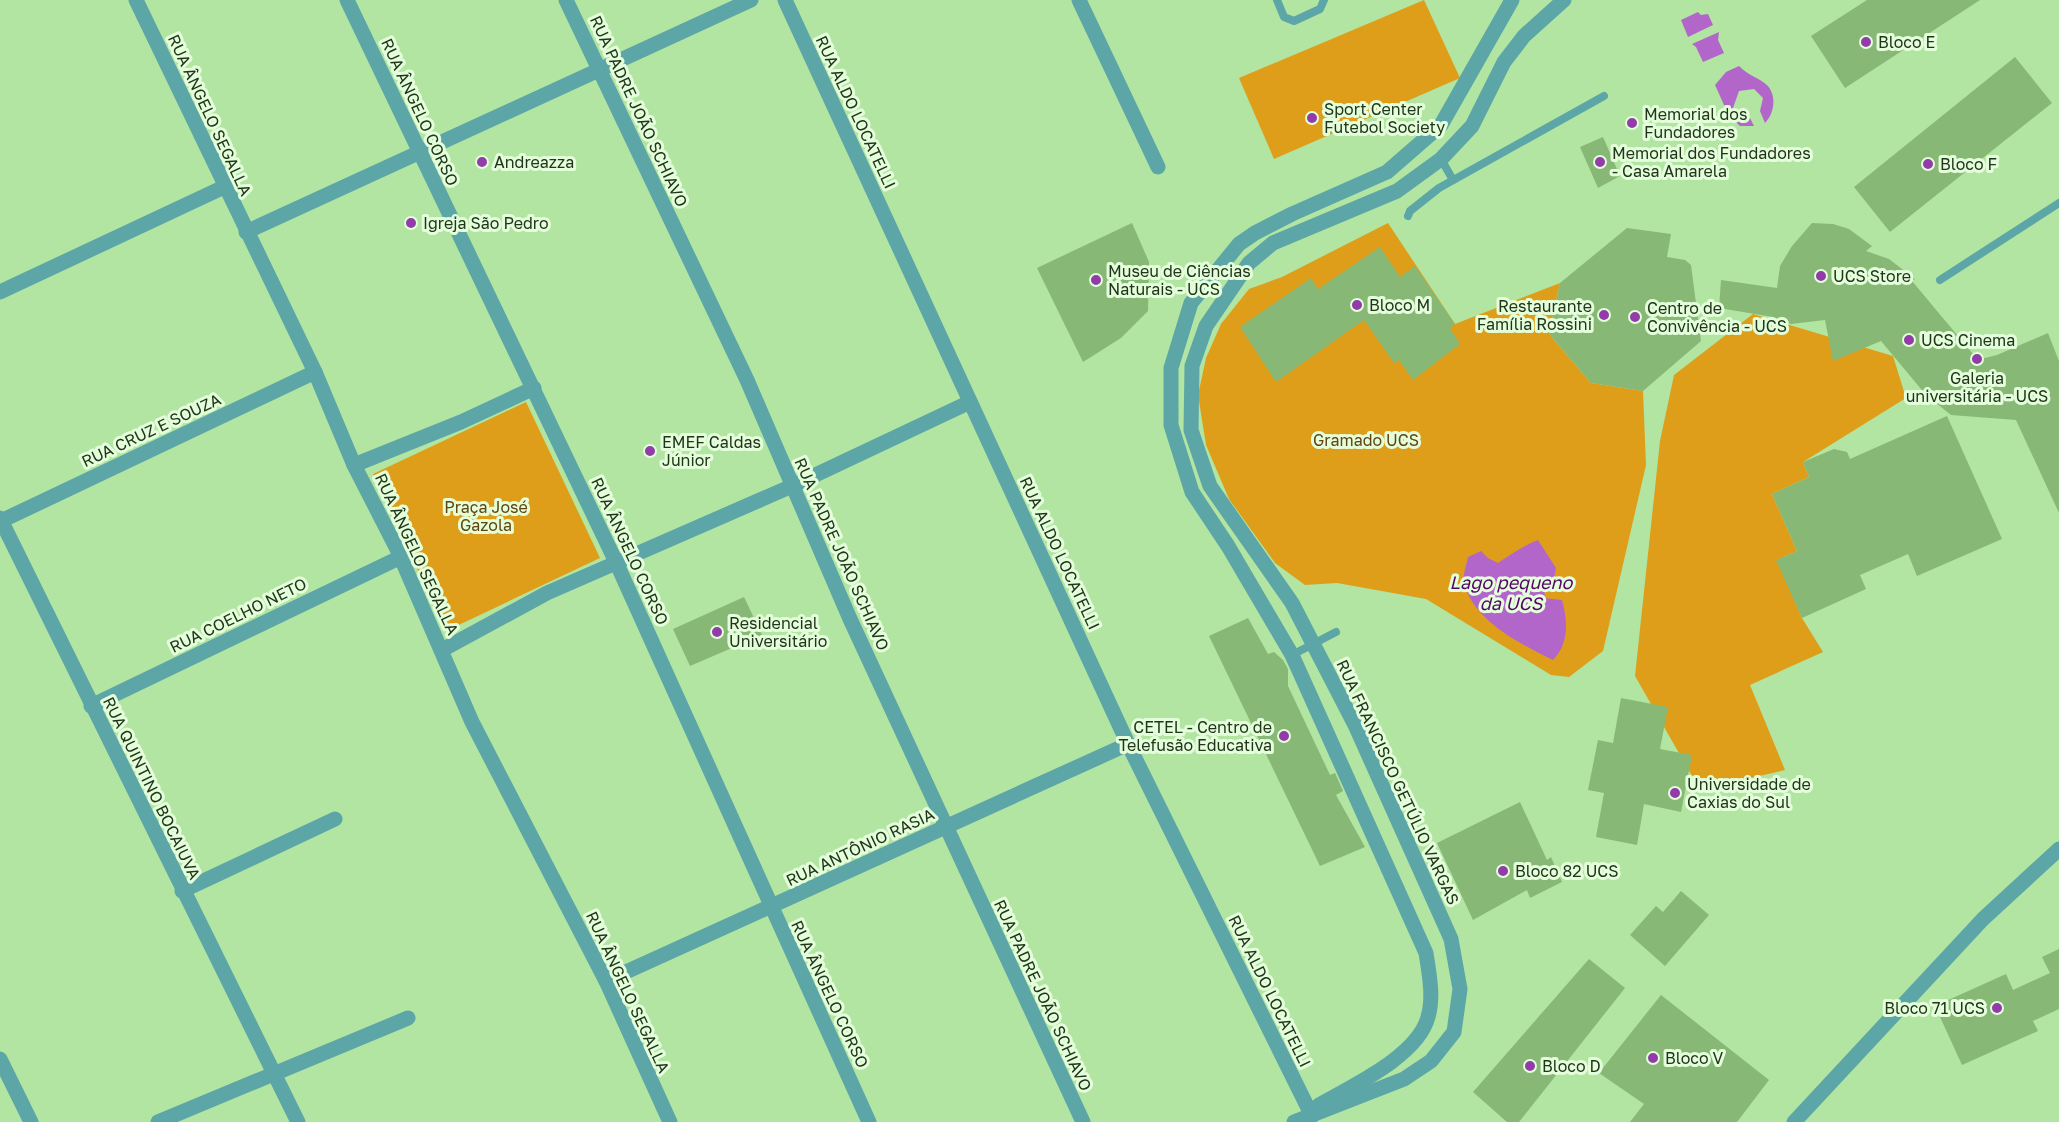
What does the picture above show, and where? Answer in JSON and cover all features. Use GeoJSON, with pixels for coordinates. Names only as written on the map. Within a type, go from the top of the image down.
{"type":"FeatureCollection","features":[{"type":"Feature","properties":{"kind":"street","name":"RUA ÂNGELO SEGALLA"},"geometry":{"type":"LineString","coordinates":[[136,0],[224,188],[315,372],[354,465],[401,557],[472,722],[606,981],[670,1122]]}},
{"type":"Feature","properties":{"kind":"street","name":"RUA ÂNGELO CORSO"},"geometry":{"type":"LineString","coordinates":[[347,0],[616,562],[870,1122]]}},
{"type":"Feature","properties":{"kind":"street","name":"RUA PADRE JOÃO SCHIAVO"},"geometry":{"type":"LineString","coordinates":[[566,0],[747,380],[945,828],[1083,1122]]}},
{"type":"Feature","properties":{"kind":"street"},"geometry":{"type":"LineString","coordinates":[[246,232],[751,0]]}},
{"type":"Feature","properties":{"kind":"street","name":"RUA ALDO LOCATELLI"},"geometry":{"type":"LineString","coordinates":[[784,0],[1128,744],[1304,1117]]}},
{"type":"Feature","properties":{"kind":"street"},"geometry":{"type":"LineString","coordinates":[[1079,0],[1158,167]]}},
{"type":"Feature","properties":{"kind":"street","name":"RUA FRANCISCO GETÚLIO VARGAS"},"geometry":{"type":"LineString","coordinates":[[1304,1117],[1404,1079],[1431,1061],[1454,1032],[1460,989],[1451,939],[1355,725],[1292,603],[1210,486],[1191,430],[1192,366],[1206,326],[1249,262],[1273,243],[1397,192],[1441,159],[1472,126],[1511,53],[1524,36],[1564,0]]}},
{"type":"Feature","properties":{"kind":"street"},"geometry":{"type":"LineString","coordinates":[[1441,159],[1438,147],[1441,125],[1506,4]]}},
{"type":"Feature","properties":{"kind":"street"},"geometry":{"type":"LineString","coordinates":[[1304,1117],[1386,1066],[1418,1038],[1428,1017],[1430,981],[1426,953],[1292,655],[1228,546],[1192,492],[1171,425],[1171,368],[1191,303],[1239,244],[1255,232],[1292,214],[1387,172],[1441,125]]}},
{"type":"Feature","properties":{"kind":"street"},"geometry":{"type":"LineString","coordinates":[[0,292],[224,188]]}},
{"type":"Feature","properties":{"kind":"street","name":"RUA CRUZ E SOUZA"},"geometry":{"type":"LineString","coordinates":[[1,520],[315,372]]}},
{"type":"Feature","properties":{"kind":"street"},"geometry":{"type":"LineString","coordinates":[[354,465],[461,422],[534,388]]}},
{"type":"Feature","properties":{"kind":"street"},"geometry":{"type":"LineString","coordinates":[[442,650],[547,593],[792,486],[970,402]]}},
{"type":"Feature","properties":{"kind":"street","name":"RUA QUINTINO BOCAIUVA"},"geometry":{"type":"LineString","coordinates":[[1,520],[182,891],[298,1122]]}},
{"type":"Feature","properties":{"kind":"street","name":"RUA COELHO NETO"},"geometry":{"type":"LineString","coordinates":[[91,706],[401,557]]}},
{"type":"Feature","properties":{"kind":"street","name":"RUA ANTÔNIO RASIA"},"geometry":{"type":"LineString","coordinates":[[606,981],[1128,744]]}},
{"type":"Feature","properties":{"kind":"street"},"geometry":{"type":"LineString","coordinates":[[182,891],[335,819]]}},
{"type":"Feature","properties":{"kind":"street"},"geometry":{"type":"LineString","coordinates":[[1794,1122],[1983,919],[2059,849]]}},
{"type":"Feature","properties":{"kind":"street"},"geometry":{"type":"LineString","coordinates":[[159,1122],[408,1018]]}},
{"type":"Feature","properties":{"kind":"street"},"geometry":{"type":"LineString","coordinates":[[0,1059],[31,1122]]}},
{"type":"Feature","properties":{"kind":"lane"},"geometry":{"type":"LineString","coordinates":[[1277,0],[1284,17],[1294,21],[1320,9],[1323,0]]}},
{"type":"Feature","properties":{"kind":"lane"},"geometry":{"type":"LineString","coordinates":[[1408,216],[1410,211],[1453,180],[1604,96]]}},
{"type":"Feature","properties":{"kind":"lane"},"geometry":{"type":"LineString","coordinates":[[1441,159],[1453,180]]}},
{"type":"Feature","properties":{"kind":"lane"},"geometry":{"type":"LineString","coordinates":[[1940,280],[2059,203]]}},
{"type":"Feature","properties":{"kind":"lane"},"geometry":{"type":"LineString","coordinates":[[1292,655],[1336,633]]}},
{"type":"Feature","properties":{"kind":"green space","name":"Sport Center Futebol Society"},"geometry":{"type":"Polygon","coordinates":[[[1424,0],[1460,78],[1274,159],[1239,78],[1424,0]]]}},
{"type":"Feature","properties":{"kind":"green space","name":"Gramado UCS"},"geometry":{"type":"Polygon","coordinates":[[[1388,223],[1455,324],[1560,283],[1549,334],[1591,383],[1643,391],[1646,465],[1603,651],[1569,677],[1551,675],[1426,599],[1337,583],[1305,585],[1275,563],[1229,499],[1206,445],[1198,395],[1206,358],[1221,324],[1249,289],[1282,277],[1388,223]]]}},
{"type":"Feature","properties":{"kind":"green space"},"geometry":{"type":"Polygon","coordinates":[[[1753,314],[1893,356],[1906,398],[1803,462],[1809,477],[1772,494],[1797,551],[1777,560],[1802,618],[1823,652],[1750,685],[1785,770],[1700,790],[1635,676],[1660,441],[1674,375],[1753,314]]]}},
{"type":"Feature","properties":{"kind":"green space","name":"Praça José Gazola"},"geometry":{"type":"Polygon","coordinates":[[[526,402],[600,558],[446,631],[373,474],[526,402]]]}},
{"type":"Feature","properties":{"kind":"water"},"geometry":{"type":"Polygon","coordinates":[[[1698,12],[1701,15],[1708,14],[1713,25],[1688,37],[1681,20],[1698,12]]]}},
{"type":"Feature","properties":{"kind":"water"},"geometry":{"type":"Polygon","coordinates":[[[1719,32],[1718,40],[1724,53],[1703,62],[1696,47],[1692,44],[1719,32]]]}},
{"type":"Feature","properties":{"kind":"water"},"geometry":{"type":"Polygon","coordinates":[[[1739,66],[1765,83],[1771,90],[1773,105],[1771,115],[1765,123],[1760,111],[1763,98],[1754,89],[1739,91],[1733,108],[1743,118],[1750,118],[1754,126],[1740,126],[1729,116],[1715,85],[1726,72],[1739,66]]]}},
{"type":"Feature","properties":{"kind":"water","name":"Lago pequeno da UCS"},"geometry":{"type":"Polygon","coordinates":[[[1538,540],[1556,568],[1554,578],[1547,579],[1544,598],[1562,600],[1565,616],[1564,640],[1553,660],[1511,638],[1484,617],[1467,591],[1464,576],[1468,557],[1481,551],[1498,563],[1538,540]]]}},
{"type":"Feature","properties":{"kind":"building","name":"Bloco E"},"geometry":{"type":"Polygon","coordinates":[[[1867,0],[1980,0],[1845,88],[1811,36],[1867,0]]]}},
{"type":"Feature","properties":{"kind":"building","name":"Bloco F"},"geometry":{"type":"Polygon","coordinates":[[[2015,57],[2052,103],[1890,232],[1854,187],[2015,57]]]}},
{"type":"Feature","properties":{"kind":"building","name":"Memorial dos Fundadores - Casa Amarela"},"geometry":{"type":"Polygon","coordinates":[[[1603,137],[1620,176],[1598,188],[1580,147],[1603,137]]]}},
{"type":"Feature","properties":{"kind":"building","name":"Museu de Ciências Naturais - UCS"},"geometry":{"type":"Polygon","coordinates":[[[1132,223],[1149,262],[1148,311],[1121,338],[1083,362],[1037,268],[1132,223]]]}},
{"type":"Feature","properties":{"kind":"building","name":"Galeria universitária - UCS"},"geometry":{"type":"Polygon","coordinates":[[[1812,223],[1833,224],[1849,229],[1872,246],[1866,251],[1889,259],[1915,279],[1912,281],[1973,354],[1985,358],[1997,355],[2048,333],[2059,361],[2059,513],[2016,420],[1951,415],[1926,395],[1881,341],[1833,361],[1825,320],[1791,324],[1773,317],[1719,308],[1721,280],[1777,288],[1780,266],[1792,246],[1812,223]]]}},
{"type":"Feature","properties":{"kind":"building","name":"Centro de Convivência - UCS"},"geometry":{"type":"Polygon","coordinates":[[[1627,228],[1671,234],[1667,257],[1685,260],[1691,265],[1701,341],[1643,391],[1591,383],[1549,334],[1560,283],[1627,228]]]}},
{"type":"Feature","properties":{"kind":"building","name":"Bloco M"},"geometry":{"type":"Polygon","coordinates":[[[1380,247],[1400,277],[1415,266],[1455,324],[1450,328],[1460,344],[1413,380],[1399,360],[1394,363],[1364,320],[1276,382],[1240,327],[1311,278],[1318,289],[1380,247]]]}},
{"type":"Feature","properties":{"kind":"building"},"geometry":{"type":"Polygon","coordinates":[[[1947,416],[2002,539],[1917,576],[1908,554],[1860,575],[1866,589],[1802,618],[1776,560],[1797,551],[1772,494],[1809,477],[1803,462],[1834,449],[1847,452],[1850,459],[1947,416]]]}},
{"type":"Feature","properties":{"kind":"building","name":"Residencial Universitário"},"geometry":{"type":"Polygon","coordinates":[[[744,597],[762,635],[690,666],[673,629],[744,597]]]}},
{"type":"Feature","properties":{"kind":"building","name":"CETEL - Centro de Telefusão Educativa"},"geometry":{"type":"Polygon","coordinates":[[[1248,618],[1268,654],[1274,652],[1283,660],[1288,669],[1288,686],[1330,775],[1335,773],[1343,791],[1336,795],[1365,847],[1320,866],[1209,636],[1248,618]]]}},
{"type":"Feature","properties":{"kind":"building"},"geometry":{"type":"Polygon","coordinates":[[[1621,698],[1668,707],[1660,749],[1692,755],[1681,812],[1644,804],[1637,845],[1596,837],[1604,793],[1588,790],[1598,740],[1613,743],[1621,698]]]}},
{"type":"Feature","properties":{"kind":"building","name":"Bloco 82 UCS"},"geometry":{"type":"Polygon","coordinates":[[[1520,802],[1547,860],[1551,857],[1562,882],[1530,898],[1527,890],[1473,920],[1437,843],[1520,802]]]}},
{"type":"Feature","properties":{"kind":"building"},"geometry":{"type":"Polygon","coordinates":[[[1681,891],[1709,915],[1665,966],[1630,935],[1656,906],[1663,912],[1681,891]]]}},
{"type":"Feature","properties":{"kind":"building","name":"Bloco 71 UCS"},"geometry":{"type":"Polygon","coordinates":[[[2059,949],[2059,1009],[2033,1021],[2038,1031],[1962,1065],[1935,1006],[2006,974],[2013,990],[2050,973],[2042,957],[2059,949]]]}},
{"type":"Feature","properties":{"kind":"building","name":"Bloco D"},"geometry":{"type":"Polygon","coordinates":[[[1589,959],[1625,988],[1519,1122],[1507,1122],[1473,1092],[1589,959]]]}},
{"type":"Feature","properties":{"kind":"building","name":"Bloco V"},"geometry":{"type":"Polygon","coordinates":[[[1661,995],[1769,1080],[1737,1122],[1630,1122],[1644,1104],[1599,1073],[1661,995]]]}},
{"type":"Feature","properties":{"kind":"place","name":"Bloco E"},"geometry":{"type":"Point","coordinates":[1866,42]}},
{"type":"Feature","properties":{"kind":"place","name":"Sport Center Futebol Society"},"geometry":{"type":"Point","coordinates":[1312,118]}},
{"type":"Feature","properties":{"kind":"place","name":"Memorial dos Fundadores"},"geometry":{"type":"Point","coordinates":[1632,123]}},
{"type":"Feature","properties":{"kind":"place","name":"Andreazza"},"geometry":{"type":"Point","coordinates":[482,162]}},
{"type":"Feature","properties":{"kind":"place","name":"Memorial dos Fundadores - Casa Amarela"},"geometry":{"type":"Point","coordinates":[1600,162]}},
{"type":"Feature","properties":{"kind":"place","name":"Bloco F"},"geometry":{"type":"Point","coordinates":[1928,164]}},
{"type":"Feature","properties":{"kind":"place","name":"Igreja São Pedro"},"geometry":{"type":"Point","coordinates":[411,223]}},
{"type":"Feature","properties":{"kind":"place","name":"UCS Store"},"geometry":{"type":"Point","coordinates":[1821,276]}},
{"type":"Feature","properties":{"kind":"place","name":"Museu de Ciências Naturais - UCS"},"geometry":{"type":"Point","coordinates":[1096,280]}},
{"type":"Feature","properties":{"kind":"place","name":"Bloco M"},"geometry":{"type":"Point","coordinates":[1357,305]}},
{"type":"Feature","properties":{"kind":"place","name":"Restaurante Família Rossini"},"geometry":{"type":"Point","coordinates":[1604,315]}},
{"type":"Feature","properties":{"kind":"place","name":"Centro de Convivência - UCS"},"geometry":{"type":"Point","coordinates":[1635,317]}},
{"type":"Feature","properties":{"kind":"place","name":"UCS Cinema"},"geometry":{"type":"Point","coordinates":[1909,340]}},
{"type":"Feature","properties":{"kind":"place","name":"Galeria universitária - UCS"},"geometry":{"type":"Point","coordinates":[1977,359]}},
{"type":"Feature","properties":{"kind":"place","name":"EMEF Caldas Júnior"},"geometry":{"type":"Point","coordinates":[650,451]}},
{"type":"Feature","properties":{"kind":"place","name":"Residencial Universitário"},"geometry":{"type":"Point","coordinates":[717,632]}},
{"type":"Feature","properties":{"kind":"place","name":"CETEL - Centro de Telefusão Educativa"},"geometry":{"type":"Point","coordinates":[1284,736]}},
{"type":"Feature","properties":{"kind":"place","name":"Universidade de Caxias do Sul"},"geometry":{"type":"Point","coordinates":[1675,793]}},
{"type":"Feature","properties":{"kind":"place","name":"Bloco 82 UCS"},"geometry":{"type":"Point","coordinates":[1503,871]}},
{"type":"Feature","properties":{"kind":"place","name":"Bloco 71 UCS"},"geometry":{"type":"Point","coordinates":[1997,1008]}},
{"type":"Feature","properties":{"kind":"place","name":"Bloco V"},"geometry":{"type":"Point","coordinates":[1653,1058]}},
{"type":"Feature","properties":{"kind":"place","name":"Bloco D"},"geometry":{"type":"Point","coordinates":[1530,1066]}}]}
